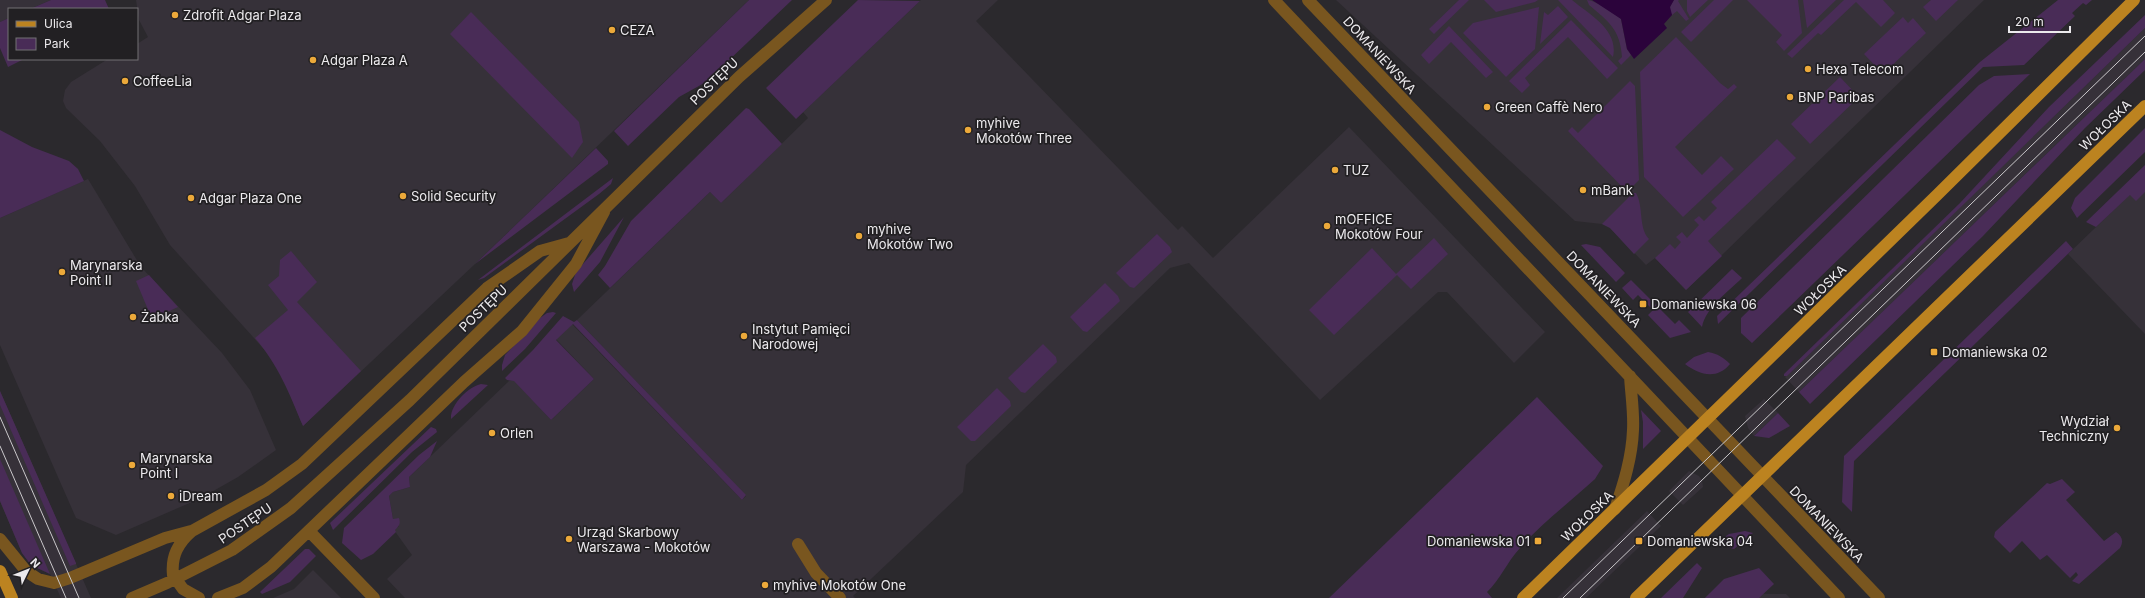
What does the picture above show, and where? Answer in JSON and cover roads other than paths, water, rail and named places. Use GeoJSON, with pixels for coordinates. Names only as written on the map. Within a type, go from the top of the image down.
{"type":"FeatureCollection","features":[{"type":"Feature","properties":{"kind":"main road","name":"WOŁOSKA"},"geometry":{"type":"LineString","coordinates":[[1523,598],[2134,0]]}},
{"type":"Feature","properties":{"kind":"main road","name":"WOŁOSKA"},"geometry":{"type":"LineString","coordinates":[[1636,598],[2145,106]]}},
{"type":"Feature","properties":{"kind":"main road"},"geometry":{"type":"LineString","coordinates":[[0,571],[12,598]]}},
{"type":"Feature","properties":{"kind":"street","name":"POSTĘPU"},"geometry":{"type":"LineString","coordinates":[[132,598],[168,583],[232,550],[291,508],[343,462],[739,77],[826,0]]}},
{"type":"Feature","properties":{"kind":"street"},"geometry":{"type":"LineString","coordinates":[[1274,0],[1839,598]]}},
{"type":"Feature","properties":{"kind":"street","name":"DOMANIEWSKA"},"geometry":{"type":"LineString","coordinates":[[1308,0],[1879,598]]}},
{"type":"Feature","properties":{"kind":"street"},"geometry":{"type":"LineString","coordinates":[[218,598],[252,582],[309,531],[464,382],[522,331],[576,264],[594,233],[608,204]]}},
{"type":"Feature","properties":{"kind":"street"},"geometry":{"type":"LineString","coordinates":[[0,539],[26,572],[38,579],[54,583],[70,578],[164,538],[192,530],[266,490],[302,464],[488,288],[540,252],[569,243]]}},
{"type":"Feature","properties":{"kind":"street"},"geometry":{"type":"LineString","coordinates":[[1615,509],[1626,476],[1632,447],[1633,416],[1630,376]]}},
{"type":"Feature","properties":{"kind":"street"},"geometry":{"type":"LineString","coordinates":[[192,530],[179,544],[175,552],[173,575],[183,589],[199,598]]}},
{"type":"Feature","properties":{"kind":"street"},"geometry":{"type":"LineString","coordinates":[[309,531],[374,598]]}},
{"type":"Feature","properties":{"kind":"street"},"geometry":{"type":"LineString","coordinates":[[798,544],[816,573],[840,598]]}},
{"type":"Feature","properties":{"kind":"tram line"},"geometry":{"type":"LineString","coordinates":[[1563,598],[2145,36]]}},
{"type":"Feature","properties":{"kind":"tram line"},"geometry":{"type":"LineString","coordinates":[[1580,598],[2145,52]]}},
{"type":"Feature","properties":{"kind":"tram line"},"geometry":{"type":"LineString","coordinates":[[0,417],[79,598]]}},
{"type":"Feature","properties":{"kind":"tram line"},"geometry":{"type":"LineString","coordinates":[[0,446],[66,598]]}},
{"type":"Feature","properties":{"kind":"place","name":"Zdrofit Adgar Plaza"},"geometry":{"type":"Point","coordinates":[175,15]}},
{"type":"Feature","properties":{"kind":"place","name":"CEZA"},"geometry":{"type":"Point","coordinates":[612,30]}},
{"type":"Feature","properties":{"kind":"place","name":"Adgar Plaza A"},"geometry":{"type":"Point","coordinates":[313,60]}},
{"type":"Feature","properties":{"kind":"place","name":"Hexa Telecom"},"geometry":{"type":"Point","coordinates":[1808,69]}},
{"type":"Feature","properties":{"kind":"place","name":"CoffeeLia"},"geometry":{"type":"Point","coordinates":[125,81]}},
{"type":"Feature","properties":{"kind":"place","name":"BNP Paribas"},"geometry":{"type":"Point","coordinates":[1790,97]}},
{"type":"Feature","properties":{"kind":"place","name":"Green Caffè Nero"},"geometry":{"type":"Point","coordinates":[1487,107]}},
{"type":"Feature","properties":{"kind":"place","name":"myhive Mokotów Three"},"geometry":{"type":"Point","coordinates":[968,130]}},
{"type":"Feature","properties":{"kind":"place","name":"TUZ"},"geometry":{"type":"Point","coordinates":[1335,170]}},
{"type":"Feature","properties":{"kind":"place","name":"mBank"},"geometry":{"type":"Point","coordinates":[1583,190]}},
{"type":"Feature","properties":{"kind":"place","name":"Solid Security"},"geometry":{"type":"Point","coordinates":[403,196]}},
{"type":"Feature","properties":{"kind":"place","name":"Adgar Plaza One"},"geometry":{"type":"Point","coordinates":[191,198]}},
{"type":"Feature","properties":{"kind":"place","name":"mOFFICE Mokotów Four"},"geometry":{"type":"Point","coordinates":[1327,226]}},
{"type":"Feature","properties":{"kind":"place","name":"myhive Mokotów Two"},"geometry":{"type":"Point","coordinates":[859,236]}},
{"type":"Feature","properties":{"kind":"place","name":"Marynarska Point II"},"geometry":{"type":"Point","coordinates":[62,272]}},
{"type":"Feature","properties":{"kind":"place","name":"Domaniewska 06"},"geometry":{"type":"Point","coordinates":[1643,304]}},
{"type":"Feature","properties":{"kind":"place","name":"Żabka"},"geometry":{"type":"Point","coordinates":[133,317]}},
{"type":"Feature","properties":{"kind":"place","name":"Instytut Pamięci Narodowej"},"geometry":{"type":"Point","coordinates":[744,336]}},
{"type":"Feature","properties":{"kind":"place","name":"Domaniewska 02"},"geometry":{"type":"Point","coordinates":[1934,352]}},
{"type":"Feature","properties":{"kind":"place","name":"Wydział Techniczny"},"geometry":{"type":"Point","coordinates":[2117,428]}},
{"type":"Feature","properties":{"kind":"place","name":"Orlen"},"geometry":{"type":"Point","coordinates":[492,433]}},
{"type":"Feature","properties":{"kind":"place","name":"Marynarska Point I"},"geometry":{"type":"Point","coordinates":[132,465]}},
{"type":"Feature","properties":{"kind":"place","name":"iDream"},"geometry":{"type":"Point","coordinates":[171,496]}},
{"type":"Feature","properties":{"kind":"place","name":"Urząd Skarbowy Warszawa - Mokotów"},"geometry":{"type":"Point","coordinates":[569,539]}},
{"type":"Feature","properties":{"kind":"place","name":"Domaniewska 01"},"geometry":{"type":"Point","coordinates":[1538,541]}},
{"type":"Feature","properties":{"kind":"place","name":"Domaniewska 04"},"geometry":{"type":"Point","coordinates":[1639,541]}},
{"type":"Feature","properties":{"kind":"place","name":"myhive Mokotów One"},"geometry":{"type":"Point","coordinates":[765,585]}}]}
